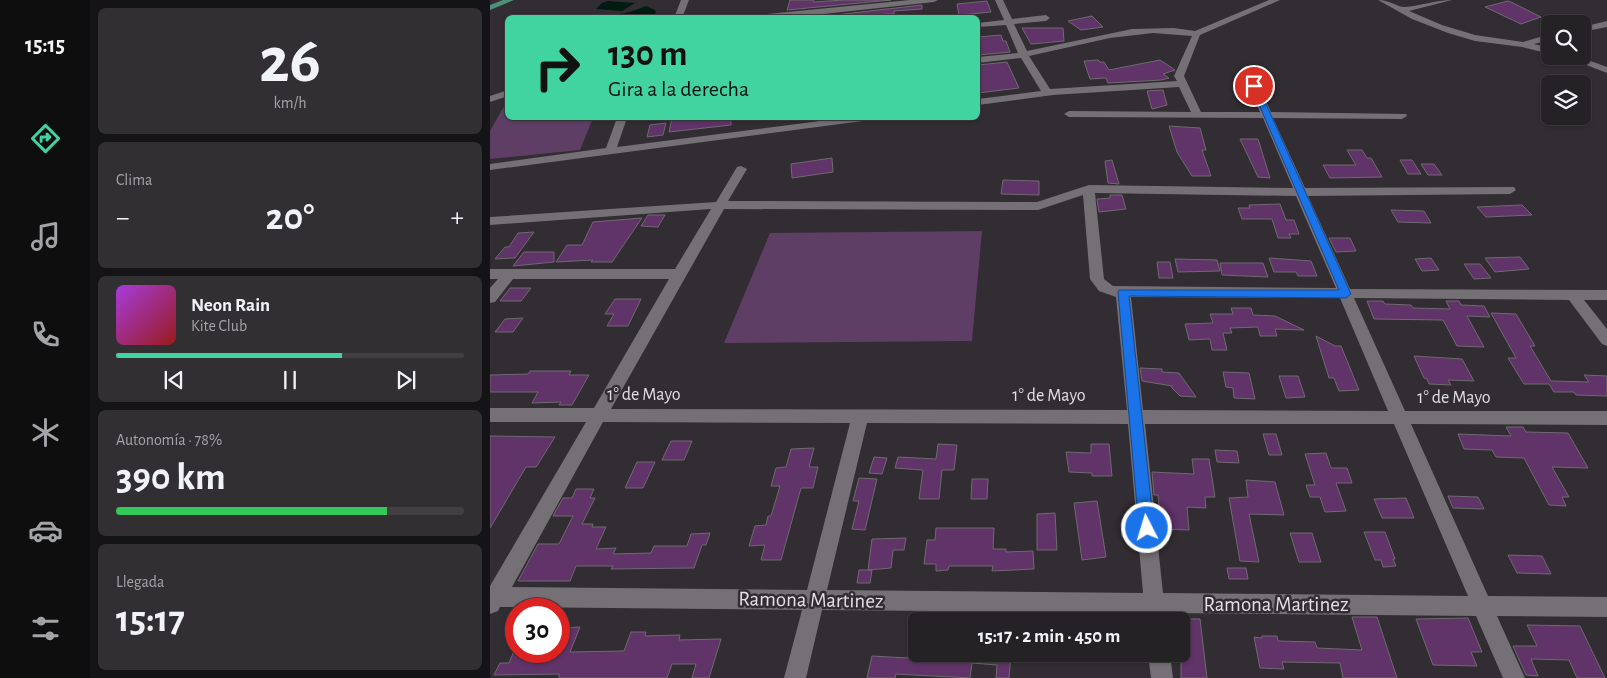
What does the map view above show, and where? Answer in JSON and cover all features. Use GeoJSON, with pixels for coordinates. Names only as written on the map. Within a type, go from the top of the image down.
{"type":"FeatureCollection","features":[{"type":"Feature","properties":{"kind":"main road"},"geometry":{"type":"LineString","coordinates":[[490,8],[510,0]]}},
{"type":"Feature","properties":{"kind":"street"},"geometry":{"type":"LineString","coordinates":[[679,15],[685,0]]}},
{"type":"Feature","properties":{"kind":"street"},"geometry":{"type":"LineString","coordinates":[[802,15],[934,0]]}},
{"type":"Feature","properties":{"kind":"street"},"geometry":{"type":"LineString","coordinates":[[999,0],[1024,54],[1047,93]]}},
{"type":"Feature","properties":{"kind":"street"},"geometry":{"type":"LineString","coordinates":[[980,60],[1024,54],[1095,38],[1145,30],[1196,34],[1276,0]]}},
{"type":"Feature","properties":{"kind":"street"},"geometry":{"type":"LineString","coordinates":[[1382,0],[1401,10],[1464,35],[1526,43],[1541,47]]}},
{"type":"Feature","properties":{"kind":"street"},"geometry":{"type":"LineString","coordinates":[[1401,10],[1448,0]]}},
{"type":"Feature","properties":{"kind":"street"},"geometry":{"type":"LineString","coordinates":[[980,26],[1046,18]]}},
{"type":"Feature","properties":{"kind":"street"},"geometry":{"type":"LineString","coordinates":[[1591,28],[1607,24]]}},
{"type":"Feature","properties":{"kind":"street"},"geometry":{"type":"LineString","coordinates":[[1196,34],[1196,38],[1179,76],[1197,114]]}},
{"type":"Feature","properties":{"kind":"street"},"geometry":{"type":"LineString","coordinates":[[1526,43],[1541,39]]}},
{"type":"Feature","properties":{"kind":"street"},"geometry":{"type":"LineString","coordinates":[[1591,65],[1607,70]]}},
{"type":"Feature","properties":{"kind":"street"},"geometry":{"type":"LineString","coordinates":[[980,102],[1047,93],[1182,84]]}},
{"type":"Feature","properties":{"kind":"street"},"geometry":{"type":"LineString","coordinates":[[1254,86],[1514,678]]}},
{"type":"Feature","properties":{"kind":"street"},"geometry":{"type":"LineString","coordinates":[[490,99],[505,94]]}},
{"type":"Feature","properties":{"kind":"street"},"geometry":{"type":"LineString","coordinates":[[1069,114],[1402,116]]}},
{"type":"Feature","properties":{"kind":"street"},"geometry":{"type":"LineString","coordinates":[[610,152],[621,120]]}},
{"type":"Feature","properties":{"kind":"street"},"geometry":{"type":"LineString","coordinates":[[490,168],[831,120]]}},
{"type":"Feature","properties":{"kind":"street"},"geometry":{"type":"LineString","coordinates":[[491,600],[741,169]]}},
{"type":"Feature","properties":{"kind":"street"},"geometry":{"type":"LineString","coordinates":[[1089,189],[1097,279],[1099,284],[1106,289],[1123,292],[1607,295]]}},
{"type":"Feature","properties":{"kind":"street"},"geometry":{"type":"LineString","coordinates":[[490,221],[721,204],[1038,206],[1089,189],[1301,192],[1510,190]]}},
{"type":"Feature","properties":{"kind":"street"},"geometry":{"type":"LineString","coordinates":[[490,274],[679,274]]}},
{"type":"Feature","properties":{"kind":"street"},"geometry":{"type":"LineString","coordinates":[[490,298],[508,274]]}},
{"type":"Feature","properties":{"kind":"street"},"geometry":{"type":"LineString","coordinates":[[1123,292],[1155,612]]}},
{"type":"Feature","properties":{"kind":"street"},"geometry":{"type":"LineString","coordinates":[[1573,294],[1607,340]]}},
{"type":"Feature","properties":{"kind":"street","name":"1° de Mayo"},"geometry":{"type":"LineString","coordinates":[[490,415],[1607,418]]}},
{"type":"Feature","properties":{"kind":"street"},"geometry":{"type":"LineString","coordinates":[[795,678],[860,416]]}},
{"type":"Feature","properties":{"kind":"street","name":"Ramona Martinez"},"geometry":{"type":"LineString","coordinates":[[491,600],[813,600],[1155,612],[1482,606],[1607,607]]}},
{"type":"Feature","properties":{"kind":"street"},"geometry":{"type":"LineString","coordinates":[[1160,662],[1162,678]]}},
{"type":"Feature","properties":{"kind":"shaded area"},"geometry":{"type":"Polygon","coordinates":[[[608,1],[635,3],[622,11],[596,9],[602,3],[608,1]]]}},
{"type":"Feature","properties":{"kind":"shaded area"},"geometry":{"type":"Polygon","coordinates":[[[646,6],[656,12],[654,15],[614,15],[646,6]]]}},
{"type":"Feature","properties":{"kind":"shaded area"},"geometry":{"type":"Polygon","coordinates":[[[505,105],[505,120],[592,120],[580,150],[490,159],[490,131],[505,105]]]}},
{"type":"Feature","properties":{"kind":"shaded area"},"geometry":{"type":"Polygon","coordinates":[[[982,231],[972,341],[724,343],[770,233],[982,231]]]}},
{"type":"Feature","properties":{"kind":"building"},"geometry":{"type":"Polygon","coordinates":[[[790,0],[814,0],[813,2],[891,0],[787,10],[790,0]]]}},
{"type":"Feature","properties":{"kind":"building"},"geometry":{"type":"Polygon","coordinates":[[[987,1],[991,12],[959,15],[957,4],[987,1]]]}},
{"type":"Feature","properties":{"kind":"building"},"geometry":{"type":"Polygon","coordinates":[[[1508,1],[1541,17],[1521,24],[1485,7],[1508,1]]]}},
{"type":"Feature","properties":{"kind":"building"},"geometry":{"type":"Polygon","coordinates":[[[922,5],[922,9],[894,11],[894,14],[835,15],[922,5]]]}},
{"type":"Feature","properties":{"kind":"building"},"geometry":{"type":"Polygon","coordinates":[[[1092,16],[1103,27],[1081,30],[1068,21],[1092,16]]]}},
{"type":"Feature","properties":{"kind":"building"},"geometry":{"type":"Polygon","coordinates":[[[1022,28],[1063,28],[1064,41],[1031,44],[1022,28]]]}},
{"type":"Feature","properties":{"kind":"building"},"geometry":{"type":"Polygon","coordinates":[[[1001,35],[1003,41],[1006,41],[1010,52],[980,55],[980,37],[1001,35]]]}},
{"type":"Feature","properties":{"kind":"building"},"geometry":{"type":"Polygon","coordinates":[[[1098,60],[1104,62],[1109,70],[1160,60],[1175,70],[1163,74],[1169,78],[1161,80],[1108,83],[1106,78],[1090,79],[1084,61],[1098,60]]]}},
{"type":"Feature","properties":{"kind":"building"},"geometry":{"type":"Polygon","coordinates":[[[1007,62],[1019,88],[980,93],[980,65],[1007,62]]]}},
{"type":"Feature","properties":{"kind":"building"},"geometry":{"type":"Polygon","coordinates":[[[1163,90],[1167,105],[1152,109],[1147,91],[1163,90]]]}},
{"type":"Feature","properties":{"kind":"building"},"geometry":{"type":"Polygon","coordinates":[[[672,120],[731,120],[731,125],[669,132],[672,120]]]}},
{"type":"Feature","properties":{"kind":"building"},"geometry":{"type":"Polygon","coordinates":[[[666,123],[663,135],[647,137],[650,125],[666,123]]]}},
{"type":"Feature","properties":{"kind":"building"},"geometry":{"type":"Polygon","coordinates":[[[1169,126],[1200,128],[1206,150],[1202,150],[1211,176],[1192,176],[1177,152],[1169,126]]]}},
{"type":"Feature","properties":{"kind":"building"},"geometry":{"type":"Polygon","coordinates":[[[1240,139],[1258,139],[1270,178],[1258,177],[1240,139]]]}},
{"type":"Feature","properties":{"kind":"building"},"geometry":{"type":"Polygon","coordinates":[[[1347,150],[1362,150],[1367,158],[1371,158],[1382,177],[1330,178],[1323,165],[1356,165],[1347,150]]]}},
{"type":"Feature","properties":{"kind":"building"},"geometry":{"type":"Polygon","coordinates":[[[832,158],[833,172],[792,178],[791,164],[832,158]]]}},
{"type":"Feature","properties":{"kind":"building"},"geometry":{"type":"Polygon","coordinates":[[[1112,160],[1119,184],[1108,183],[1105,161],[1112,160]]]}},
{"type":"Feature","properties":{"kind":"building"},"geometry":{"type":"Polygon","coordinates":[[[1400,160],[1412,160],[1421,174],[1408,174],[1400,160]]]}},
{"type":"Feature","properties":{"kind":"building"},"geometry":{"type":"Polygon","coordinates":[[[1421,164],[1434,164],[1442,175],[1428,175],[1421,164]]]}},
{"type":"Feature","properties":{"kind":"building"},"geometry":{"type":"Polygon","coordinates":[[[1003,180],[1039,181],[1039,195],[1001,194],[1003,180]]]}},
{"type":"Feature","properties":{"kind":"building"},"geometry":{"type":"Polygon","coordinates":[[[1110,195],[1122,195],[1126,209],[1099,212],[1097,199],[1110,198],[1110,195]]]}},
{"type":"Feature","properties":{"kind":"building"},"geometry":{"type":"Polygon","coordinates":[[[1280,204],[1286,220],[1294,220],[1299,234],[1289,234],[1291,238],[1278,238],[1272,219],[1242,219],[1238,208],[1250,208],[1249,205],[1280,204]]]}},
{"type":"Feature","properties":{"kind":"building"},"geometry":{"type":"Polygon","coordinates":[[[1522,205],[1532,215],[1486,217],[1477,207],[1522,205]]]}},
{"type":"Feature","properties":{"kind":"building"},"geometry":{"type":"Polygon","coordinates":[[[1391,210],[1424,211],[1431,223],[1398,222],[1391,210]]]}},
{"type":"Feature","properties":{"kind":"building"},"geometry":{"type":"Polygon","coordinates":[[[648,215],[665,215],[658,227],[641,226],[648,215]]]}},
{"type":"Feature","properties":{"kind":"building"},"geometry":{"type":"Polygon","coordinates":[[[642,218],[612,262],[591,262],[593,260],[556,262],[567,245],[582,245],[593,222],[642,218]]]}},
{"type":"Feature","properties":{"kind":"building"},"geometry":{"type":"Polygon","coordinates":[[[534,232],[515,258],[495,259],[505,247],[509,247],[518,233],[534,232]]]}},
{"type":"Feature","properties":{"kind":"building"},"geometry":{"type":"Polygon","coordinates":[[[1329,238],[1350,238],[1356,251],[1336,252],[1329,238]]]}},
{"type":"Feature","properties":{"kind":"building"},"geometry":{"type":"Polygon","coordinates":[[[524,252],[554,252],[554,262],[513,266],[524,252]]]}},
{"type":"Feature","properties":{"kind":"building"},"geometry":{"type":"Polygon","coordinates":[[[1520,257],[1529,269],[1495,272],[1485,258],[1520,257]]]}},
{"type":"Feature","properties":{"kind":"building"},"geometry":{"type":"Polygon","coordinates":[[[1269,258],[1311,261],[1317,276],[1298,276],[1296,272],[1274,272],[1269,258]]]}},
{"type":"Feature","properties":{"kind":"building"},"geometry":{"type":"Polygon","coordinates":[[[1431,258],[1439,270],[1422,271],[1415,259],[1431,258]]]}},
{"type":"Feature","properties":{"kind":"building"},"geometry":{"type":"Polygon","coordinates":[[[1175,259],[1217,260],[1220,271],[1178,272],[1175,259]]]}},
{"type":"Feature","properties":{"kind":"building"},"geometry":{"type":"Polygon","coordinates":[[[1157,262],[1170,262],[1173,278],[1159,278],[1157,262]]]}},
{"type":"Feature","properties":{"kind":"building"},"geometry":{"type":"Polygon","coordinates":[[[1220,263],[1263,263],[1268,277],[1222,275],[1220,263]]]}},
{"type":"Feature","properties":{"kind":"building"},"geometry":{"type":"Polygon","coordinates":[[[1464,264],[1480,264],[1491,278],[1474,279],[1464,264]]]}},
{"type":"Feature","properties":{"kind":"building"},"geometry":{"type":"Polygon","coordinates":[[[510,288],[531,288],[521,301],[500,301],[510,288]]]}},
{"type":"Feature","properties":{"kind":"building"},"geometry":{"type":"Polygon","coordinates":[[[615,299],[641,299],[628,326],[607,326],[614,314],[605,314],[615,299]]]}},
{"type":"Feature","properties":{"kind":"building"},"geometry":{"type":"Polygon","coordinates":[[[1367,301],[1411,305],[1413,308],[1450,309],[1446,301],[1459,301],[1461,305],[1484,306],[1490,317],[1467,316],[1484,347],[1457,346],[1443,320],[1374,319],[1367,301]]]}},
{"type":"Feature","properties":{"kind":"building"},"geometry":{"type":"Polygon","coordinates":[[[1231,308],[1251,308],[1253,315],[1275,316],[1304,330],[1275,329],[1277,336],[1260,336],[1258,327],[1230,328],[1232,333],[1223,333],[1227,350],[1212,350],[1210,339],[1189,340],[1185,324],[1213,323],[1210,314],[1233,314],[1231,308]]]}},
{"type":"Feature","properties":{"kind":"building"},"geometry":{"type":"Polygon","coordinates":[[[1491,313],[1516,314],[1535,346],[1530,346],[1551,381],[1589,382],[1584,375],[1607,376],[1607,396],[1576,395],[1574,392],[1554,392],[1549,384],[1524,384],[1508,358],[1516,358],[1491,313]]]}},
{"type":"Feature","properties":{"kind":"building"},"geometry":{"type":"Polygon","coordinates":[[[523,318],[513,332],[495,332],[505,319],[523,318]]]}},
{"type":"Feature","properties":{"kind":"building"},"geometry":{"type":"Polygon","coordinates":[[[1316,336],[1335,346],[1341,346],[1359,390],[1339,391],[1334,378],[1329,378],[1316,336]]]}},
{"type":"Feature","properties":{"kind":"building"},"geometry":{"type":"Polygon","coordinates":[[[1414,356],[1462,359],[1474,381],[1448,380],[1451,385],[1429,384],[1427,379],[1424,378],[1414,356]]]}},
{"type":"Feature","properties":{"kind":"building"},"geometry":{"type":"Polygon","coordinates":[[[1140,368],[1162,369],[1162,372],[1179,373],[1196,397],[1180,396],[1172,386],[1142,381],[1140,368]]]}},
{"type":"Feature","properties":{"kind":"building"},"geometry":{"type":"Polygon","coordinates":[[[530,371],[571,371],[569,375],[589,375],[572,405],[559,405],[561,402],[532,403],[538,392],[490,392],[490,375],[528,374],[530,371]]]}},
{"type":"Feature","properties":{"kind":"building"},"geometry":{"type":"Polygon","coordinates":[[[1223,372],[1249,373],[1255,399],[1234,398],[1233,388],[1226,387],[1223,372]]]}},
{"type":"Feature","properties":{"kind":"building"},"geometry":{"type":"Polygon","coordinates":[[[1279,376],[1298,376],[1305,397],[1286,398],[1279,376]]]}},
{"type":"Feature","properties":{"kind":"building"},"geometry":{"type":"Polygon","coordinates":[[[1506,427],[1523,427],[1526,432],[1568,433],[1588,468],[1552,467],[1569,497],[1562,497],[1566,506],[1549,505],[1524,458],[1496,457],[1492,450],[1464,449],[1458,434],[1511,436],[1506,427]]]}},
{"type":"Feature","properties":{"kind":"building"},"geometry":{"type":"Polygon","coordinates":[[[1263,434],[1276,434],[1282,455],[1269,455],[1263,434]]]}},
{"type":"Feature","properties":{"kind":"building"},"geometry":{"type":"Polygon","coordinates":[[[490,436],[555,437],[536,467],[526,467],[490,528],[490,436]]]}},
{"type":"Feature","properties":{"kind":"building"},"geometry":{"type":"Polygon","coordinates":[[[671,441],[692,441],[684,460],[662,460],[671,441]]]}},
{"type":"Feature","properties":{"kind":"building"},"geometry":{"type":"Polygon","coordinates":[[[938,444],[957,445],[954,470],[942,470],[939,499],[919,499],[923,470],[895,468],[898,457],[936,459],[938,444]]]}},
{"type":"Feature","properties":{"kind":"building"},"geometry":{"type":"Polygon","coordinates":[[[1091,444],[1109,444],[1112,476],[1092,476],[1092,473],[1069,472],[1066,452],[1091,453],[1091,444]]]}},
{"type":"Feature","properties":{"kind":"building"},"geometry":{"type":"Polygon","coordinates":[[[814,448],[809,467],[818,467],[813,488],[801,488],[781,560],[761,560],[765,545],[749,546],[755,526],[766,525],[768,516],[771,516],[780,486],[771,486],[776,468],[786,467],[791,449],[814,448]]]}},
{"type":"Feature","properties":{"kind":"building"},"geometry":{"type":"Polygon","coordinates":[[[1215,450],[1237,451],[1239,463],[1217,462],[1215,450]]]}},
{"type":"Feature","properties":{"kind":"building"},"geometry":{"type":"Polygon","coordinates":[[[1326,453],[1331,468],[1347,468],[1352,483],[1336,483],[1346,511],[1325,512],[1320,497],[1310,497],[1306,485],[1315,485],[1305,454],[1326,453]]]}},
{"type":"Feature","properties":{"kind":"building"},"geometry":{"type":"Polygon","coordinates":[[[874,457],[887,458],[882,474],[869,473],[874,457]]]}},
{"type":"Feature","properties":{"kind":"building"},"geometry":{"type":"Polygon","coordinates":[[[1192,459],[1209,459],[1215,497],[1205,497],[1206,508],[1187,507],[1189,530],[1161,529],[1158,495],[1154,495],[1152,472],[1194,474],[1192,459]]]}},
{"type":"Feature","properties":{"kind":"building"},"geometry":{"type":"Polygon","coordinates":[[[637,462],[655,462],[643,488],[625,488],[637,462]]]}},
{"type":"Feature","properties":{"kind":"building"},"geometry":{"type":"Polygon","coordinates":[[[859,478],[877,479],[865,530],[852,529],[859,501],[853,501],[859,478]]]}},
{"type":"Feature","properties":{"kind":"building"},"geometry":{"type":"Polygon","coordinates":[[[972,479],[988,479],[987,499],[971,499],[972,479]]]}},
{"type":"Feature","properties":{"kind":"building"},"geometry":{"type":"Polygon","coordinates":[[[1246,480],[1275,482],[1284,515],[1249,514],[1259,562],[1240,561],[1229,498],[1248,497],[1246,480]]]}},
{"type":"Feature","properties":{"kind":"building"},"geometry":{"type":"Polygon","coordinates":[[[576,489],[594,489],[590,498],[595,498],[582,524],[593,524],[592,527],[606,527],[596,549],[616,548],[613,554],[651,553],[654,546],[687,546],[691,534],[710,533],[706,545],[702,545],[694,568],[611,569],[613,566],[576,566],[570,581],[518,581],[538,544],[559,544],[573,516],[553,516],[563,498],[572,498],[576,489]]]}},
{"type":"Feature","properties":{"kind":"building"},"geometry":{"type":"Polygon","coordinates":[[[1448,496],[1478,497],[1484,509],[1453,508],[1448,496]]]}},
{"type":"Feature","properties":{"kind":"building"},"geometry":{"type":"Polygon","coordinates":[[[1406,498],[1414,518],[1382,518],[1374,499],[1406,498]]]}},
{"type":"Feature","properties":{"kind":"building"},"geometry":{"type":"Polygon","coordinates":[[[1097,501],[1106,557],[1082,560],[1074,503],[1097,501]]]}},
{"type":"Feature","properties":{"kind":"building"},"geometry":{"type":"Polygon","coordinates":[[[1055,513],[1057,550],[1037,550],[1037,514],[1055,513]]]}},
{"type":"Feature","properties":{"kind":"building"},"geometry":{"type":"Polygon","coordinates":[[[936,528],[994,528],[993,549],[1006,549],[1006,552],[1033,551],[1034,569],[992,571],[993,566],[949,566],[948,570],[936,571],[936,564],[924,564],[927,540],[935,540],[936,528]]]}},
{"type":"Feature","properties":{"kind":"building"},"geometry":{"type":"Polygon","coordinates":[[[1364,532],[1385,532],[1396,566],[1383,567],[1381,560],[1375,560],[1364,532]]]}},
{"type":"Feature","properties":{"kind":"building"},"geometry":{"type":"Polygon","coordinates":[[[1290,533],[1312,533],[1321,562],[1299,562],[1290,533]]]}},
{"type":"Feature","properties":{"kind":"building"},"geometry":{"type":"Polygon","coordinates":[[[906,538],[904,550],[893,550],[891,568],[868,570],[872,539],[906,538]]]}},
{"type":"Feature","properties":{"kind":"building"},"geometry":{"type":"Polygon","coordinates":[[[1508,555],[1542,556],[1551,574],[1517,573],[1508,555]]]}},
{"type":"Feature","properties":{"kind":"building"},"geometry":{"type":"Polygon","coordinates":[[[1227,568],[1246,568],[1248,579],[1229,579],[1227,568]]]}},
{"type":"Feature","properties":{"kind":"building"},"geometry":{"type":"Polygon","coordinates":[[[859,570],[872,570],[870,583],[857,583],[859,570]]]}},
{"type":"Feature","properties":{"kind":"building"},"geometry":{"type":"Polygon","coordinates":[[[1352,617],[1377,617],[1397,678],[1343,678],[1340,663],[1282,662],[1284,669],[1260,668],[1254,637],[1277,636],[1278,641],[1315,642],[1317,648],[1362,650],[1352,617]]]}},
{"type":"Feature","properties":{"kind":"building"},"geometry":{"type":"Polygon","coordinates":[[[1468,618],[1482,652],[1471,652],[1477,666],[1433,665],[1416,619],[1468,618]]]}},
{"type":"Feature","properties":{"kind":"building"},"geometry":{"type":"Polygon","coordinates":[[[1190,619],[1200,619],[1207,678],[1181,678],[1181,662],[1190,662],[1190,619]]]}},
{"type":"Feature","properties":{"kind":"building"},"geometry":{"type":"Polygon","coordinates":[[[1527,625],[1580,626],[1605,678],[1577,678],[1569,660],[1531,659],[1538,676],[1526,675],[1513,646],[1537,646],[1527,625]]]}},
{"type":"Feature","properties":{"kind":"building"},"geometry":{"type":"Polygon","coordinates":[[[570,627],[580,627],[570,652],[570,627]]]}},
{"type":"Feature","properties":{"kind":"building"},"geometry":{"type":"Polygon","coordinates":[[[631,632],[646,632],[645,636],[680,635],[679,640],[721,639],[709,678],[692,678],[696,664],[672,664],[667,678],[559,678],[559,674],[494,675],[500,663],[570,663],[570,652],[624,651],[631,632]]]}},
{"type":"Feature","properties":{"kind":"building"},"geometry":{"type":"Polygon","coordinates":[[[872,656],[908,658],[908,662],[1010,662],[1009,678],[996,678],[997,665],[972,663],[970,678],[896,674],[895,678],[867,678],[872,656]]]}},
{"type":"Feature","properties":{"kind":"route"},"geometry":{"type":"LineString","coordinates":[[1147,528],[1123,292],[1346,294],[1254,86]]}}]}
